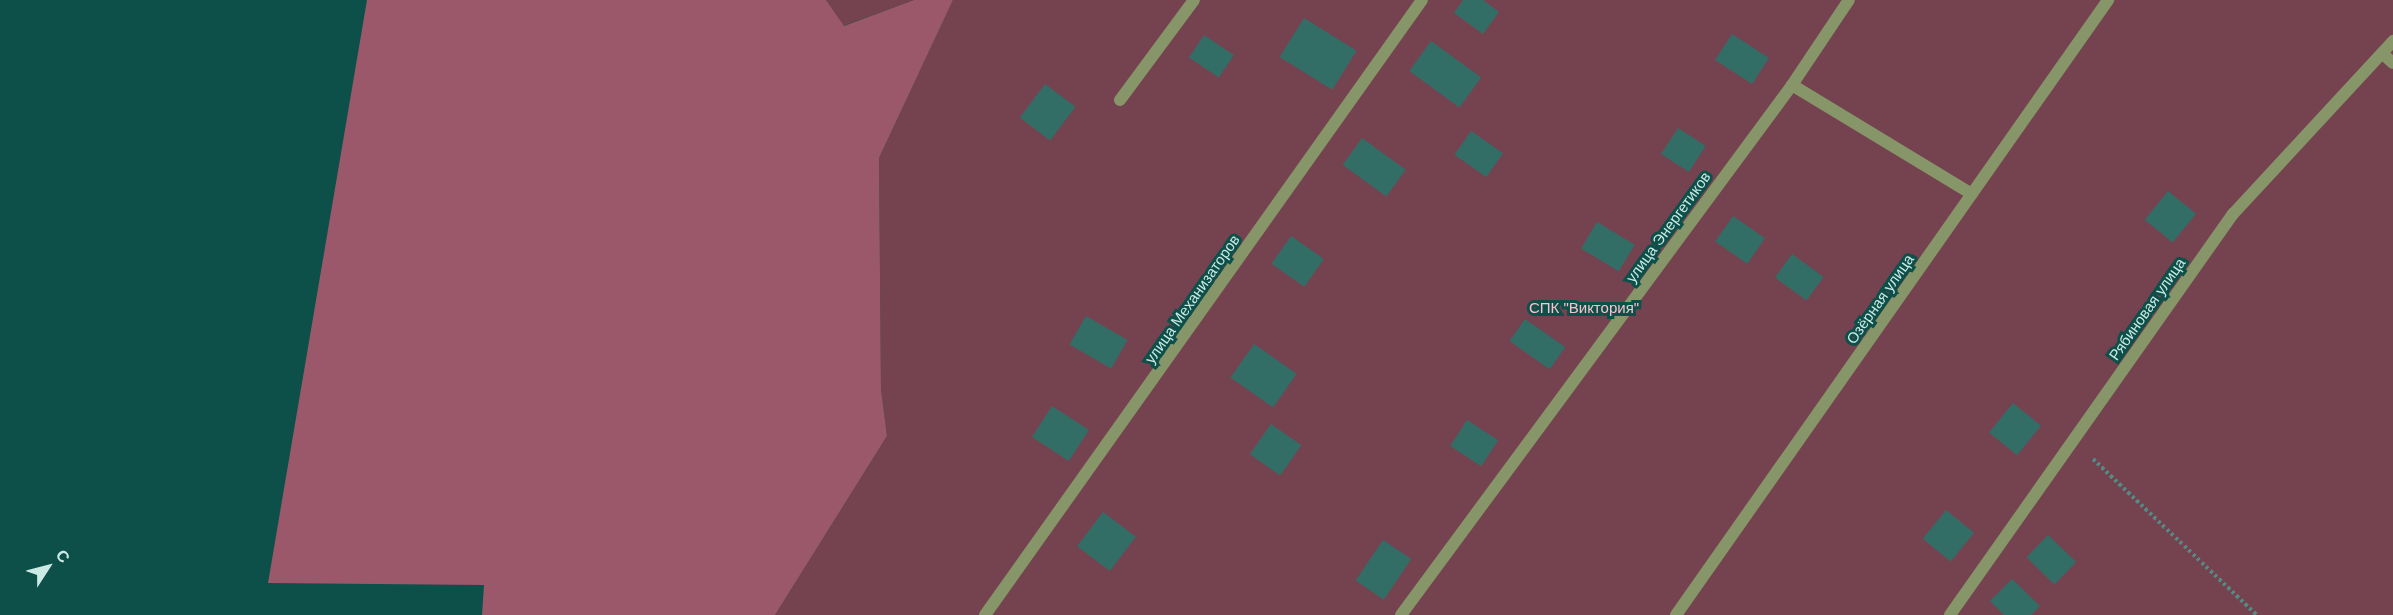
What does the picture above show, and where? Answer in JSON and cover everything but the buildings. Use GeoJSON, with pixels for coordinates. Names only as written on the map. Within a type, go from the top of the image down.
{"type":"FeatureCollection","features":[{"type":"Feature","properties":{"kind":"street"},"geometry":{"type":"LineString","coordinates":[[1120,100],[1194,0]]}},
{"type":"Feature","properties":{"kind":"street","name":"улица Механизаторов"},"geometry":{"type":"LineString","coordinates":[[985,615],[1422,0]]}},
{"type":"Feature","properties":{"kind":"street","name":"улица Энергетиков"},"geometry":{"type":"LineString","coordinates":[[1401,615],[1792,85],[1849,0]]}},
{"type":"Feature","properties":{"kind":"street","name":"Озёрная улица"},"geometry":{"type":"LineString","coordinates":[[1676,615],[2108,0]]}},
{"type":"Feature","properties":{"kind":"street","name":"Рябиновая улица"},"geometry":{"type":"LineString","coordinates":[[1950,615],[2233,214],[2388,58],[2393,41]]}},
{"type":"Feature","properties":{"kind":"street"},"geometry":{"type":"LineString","coordinates":[[1792,85],[1972,194]]}},
{"type":"Feature","properties":{"kind":"path"},"geometry":{"type":"LineString","coordinates":[[2073,440],[2257,615]]}},
{"type":"Feature","properties":{"kind":"green space"},"geometry":{"type":"Polygon","coordinates":[[[826,0],[914,0],[843,26],[826,0]]]}},
{"type":"Feature","properties":{"kind":"green space","name":"СПК \"Виктория\""},"geometry":{"type":"Polygon","coordinates":[[[953,0],[2393,0],[2393,615],[775,615],[887,436],[881,389],[879,158],[953,0]]]}},
{"type":"Feature","properties":{"kind":"shaded area"},"geometry":{"type":"Polygon","coordinates":[[[367,0],[826,0],[844,26],[914,0],[953,0],[879,158],[881,389],[887,436],[775,615],[482,615],[484,585],[268,583],[367,0]]]}}]}
